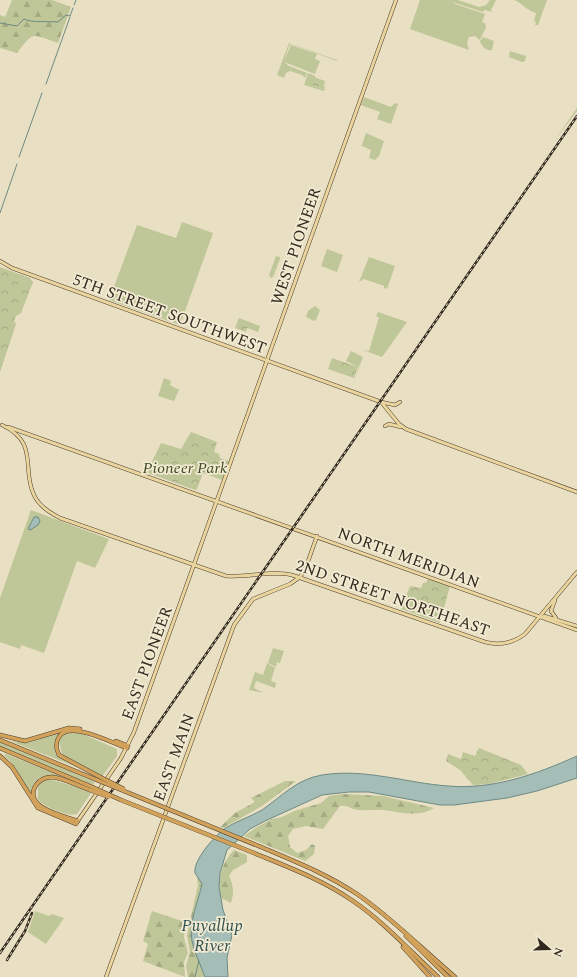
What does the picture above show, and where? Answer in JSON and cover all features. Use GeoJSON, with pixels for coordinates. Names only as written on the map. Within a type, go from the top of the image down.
{"type":"FeatureCollection","features":[{"type":"Feature","properties":{"kind":"highway"},"geometry":{"type":"LineString","coordinates":[[0,735],[25,741],[74,727],[127,747]]}},
{"type":"Feature","properties":{"kind":"highway"},"geometry":{"type":"LineString","coordinates":[[99,779],[59,755],[56,745],[61,735],[68,730],[77,730],[127,747]]}},
{"type":"Feature","properties":{"kind":"highway"},"geometry":{"type":"LineString","coordinates":[[0,740],[99,779],[148,802],[261,847],[329,878],[356,894],[380,912],[455,977]]}},
{"type":"Feature","properties":{"kind":"highway"},"geometry":{"type":"LineString","coordinates":[[0,748],[91,788],[307,875],[339,892],[367,912],[438,977]]}},
{"type":"Feature","properties":{"kind":"highway"},"geometry":{"type":"LineString","coordinates":[[0,756],[12,768],[38,808],[77,822]]}},
{"type":"Feature","properties":{"kind":"highway"},"geometry":{"type":"LineString","coordinates":[[77,822],[38,805],[34,797],[34,789],[41,780],[51,777],[91,788]]}},
{"type":"Feature","properties":{"kind":"highway"},"geometry":{"type":"LineString","coordinates":[[380,912],[448,977]]}},
{"type":"Feature","properties":{"kind":"highway"},"geometry":{"type":"LineString","coordinates":[[396,938],[430,977]]}},
{"type":"Feature","properties":{"kind":"main road","name":"WEST PIONEER"},"geometry":{"type":"LineString","coordinates":[[218,501],[396,0]]}},
{"type":"Feature","properties":{"kind":"main road","name":"5TH STREET SOUTHWEST"},"geometry":{"type":"LineString","coordinates":[[0,261],[12,268],[381,402]]}},
{"type":"Feature","properties":{"kind":"main road"},"geometry":{"type":"LineString","coordinates":[[381,402],[394,405],[400,402]]}},
{"type":"Feature","properties":{"kind":"main road"},"geometry":{"type":"LineString","coordinates":[[381,402],[399,424],[406,429]]}},
{"type":"Feature","properties":{"kind":"main road"},"geometry":{"type":"LineString","coordinates":[[385,426],[391,424],[406,429],[577,492]]}},
{"type":"Feature","properties":{"kind":"main road","name":"NORTH MERIDIAN"},"geometry":{"type":"LineString","coordinates":[[1,425],[317,536],[577,630]]}},
{"type":"Feature","properties":{"kind":"main road","name":"2ND STREET NORTHEAST"},"geometry":{"type":"LineString","coordinates":[[1,425],[15,434],[24,445],[28,455],[33,494],[48,511],[60,518],[226,576],[251,576],[283,573],[300,577],[489,643],[500,644],[514,641],[521,637],[577,572]]}},
{"type":"Feature","properties":{"kind":"main road","name":"EAST PIONEER"},"geometry":{"type":"LineString","coordinates":[[77,822],[127,747],[218,501]]}},
{"type":"Feature","properties":{"kind":"main road"},"geometry":{"type":"LineString","coordinates":[[300,577],[306,567],[317,536]]}},
{"type":"Feature","properties":{"kind":"main road","name":"EAST MAIN"},"geometry":{"type":"LineString","coordinates":[[106,977],[234,625],[253,599],[290,584],[300,577]]}},
{"type":"Feature","properties":{"kind":"main road"},"geometry":{"type":"LineString","coordinates":[[559,593],[551,612],[553,616],[563,622]]}},
{"type":"Feature","properties":{"kind":"main road"},"geometry":{"type":"LineString","coordinates":[[529,612],[536,617],[531,627]]}},
{"type":"Feature","properties":{"kind":"main road","name":"NORTH MERIDIAN"},"geometry":{"type":"LineString","coordinates":[[540,616],[577,626]]}},
{"type":"Feature","properties":{"kind":"green space"},"geometry":{"type":"Polygon","coordinates":[[[12,0],[52,0],[71,7],[58,43],[34,36],[27,40],[17,53],[0,48],[0,15],[5,17],[12,0]]]}},
{"type":"Feature","properties":{"kind":"green space"},"geometry":{"type":"Polygon","coordinates":[[[420,0],[458,0],[479,7],[486,5],[490,0],[496,0],[491,10],[492,12],[485,10],[483,12],[452,2],[485,14],[482,22],[485,23],[486,27],[480,40],[475,36],[469,37],[467,43],[469,50],[410,29],[420,0]]]}},
{"type":"Feature","properties":{"kind":"green space"},"geometry":{"type":"Polygon","coordinates":[[[514,0],[547,0],[538,25],[535,25],[536,22],[534,21],[536,13],[514,0]]]}},
{"type":"Feature","properties":{"kind":"green space"},"geometry":{"type":"Polygon","coordinates":[[[483,37],[494,41],[492,50],[484,48],[480,41],[483,37]]]}},
{"type":"Feature","properties":{"kind":"green space"},"geometry":{"type":"Polygon","coordinates":[[[289,43],[337,61],[291,44],[284,61],[291,45],[317,54],[315,59],[320,61],[315,74],[284,62],[289,66],[307,73],[305,78],[302,75],[290,71],[286,73],[284,78],[277,75],[289,43]]]}},
{"type":"Feature","properties":{"kind":"green space"},"geometry":{"type":"Polygon","coordinates":[[[510,51],[526,56],[525,61],[522,62],[509,57],[510,51]]]}},
{"type":"Feature","properties":{"kind":"green space"},"geometry":{"type":"Polygon","coordinates":[[[308,73],[315,76],[312,85],[323,89],[326,83],[324,91],[304,85],[308,73]]]}},
{"type":"Feature","properties":{"kind":"green space"},"geometry":{"type":"Polygon","coordinates":[[[314,77],[325,81],[323,89],[312,85],[314,77]]]}},
{"type":"Feature","properties":{"kind":"green space"},"geometry":{"type":"Polygon","coordinates":[[[364,97],[391,107],[395,103],[398,104],[391,124],[377,119],[380,112],[361,105],[364,97]]]}},
{"type":"Feature","properties":{"kind":"green space"},"geometry":{"type":"Polygon","coordinates":[[[577,108],[577,111],[553,143],[577,108]]]}},
{"type":"Feature","properties":{"kind":"green space"},"geometry":{"type":"Polygon","coordinates":[[[366,133],[384,141],[379,156],[375,160],[369,158],[371,150],[360,145],[362,145],[366,133]]]}},
{"type":"Feature","properties":{"kind":"green space"},"geometry":{"type":"Polygon","coordinates":[[[182,222],[213,233],[180,325],[109,300],[137,225],[176,238],[182,222]]]}},
{"type":"Feature","properties":{"kind":"green space"},"geometry":{"type":"Polygon","coordinates":[[[327,249],[343,255],[337,272],[321,266],[327,249]]]}},
{"type":"Feature","properties":{"kind":"green space"},"geometry":{"type":"Polygon","coordinates":[[[276,256],[280,257],[280,259],[273,277],[271,278],[269,275],[276,256]]]}},
{"type":"Feature","properties":{"kind":"green space"},"geometry":{"type":"Polygon","coordinates":[[[369,257],[395,266],[387,289],[387,287],[386,289],[384,286],[364,279],[359,282],[369,257]]]}},
{"type":"Feature","properties":{"kind":"green space"},"geometry":{"type":"Polygon","coordinates":[[[0,267],[30,278],[33,282],[21,313],[16,316],[14,321],[16,324],[0,372],[0,267]]]}},
{"type":"Feature","properties":{"kind":"green space"},"geometry":{"type":"Polygon","coordinates":[[[315,306],[320,310],[316,320],[314,321],[306,317],[308,311],[315,306]]]}},
{"type":"Feature","properties":{"kind":"green space"},"geometry":{"type":"Polygon","coordinates":[[[378,312],[407,322],[382,357],[363,350],[369,351],[379,317],[376,317],[378,312]]]}},
{"type":"Feature","properties":{"kind":"green space"},"geometry":{"type":"Polygon","coordinates":[[[239,318],[260,326],[258,332],[247,328],[246,332],[235,328],[239,318]]]}},
{"type":"Feature","properties":{"kind":"green space"},"geometry":{"type":"Polygon","coordinates":[[[351,351],[363,357],[352,387],[360,363],[358,367],[346,361],[351,351]]]}},
{"type":"Feature","properties":{"kind":"green space"},"geometry":{"type":"Polygon","coordinates":[[[332,358],[358,367],[354,378],[328,369],[332,358]]]}},
{"type":"Feature","properties":{"kind":"green space"},"geometry":{"type":"Polygon","coordinates":[[[164,378],[171,381],[170,385],[179,390],[174,401],[158,396],[164,378]]]}},
{"type":"Feature","properties":{"kind":"green space","name":"Pioneer Park"},"geometry":{"type":"Polygon","coordinates":[[[191,432],[217,442],[214,452],[219,454],[220,458],[229,461],[222,480],[203,473],[197,489],[195,490],[148,473],[161,443],[181,449],[191,432]]]}},
{"type":"Feature","properties":{"kind":"green space"},"geometry":{"type":"Polygon","coordinates":[[[31,510],[109,539],[95,568],[77,561],[44,653],[21,645],[20,649],[0,642],[0,598],[31,510]]]}},
{"type":"Feature","properties":{"kind":"green space"},"geometry":{"type":"Polygon","coordinates":[[[428,579],[450,586],[440,623],[401,609],[410,586],[421,588],[423,583],[427,582],[428,579]]]}},
{"type":"Feature","properties":{"kind":"green space"},"geometry":{"type":"Polygon","coordinates":[[[273,648],[284,651],[280,663],[277,662],[276,667],[268,663],[273,648]]]}},
{"type":"Feature","properties":{"kind":"green space"},"geometry":{"type":"Polygon","coordinates":[[[267,663],[275,668],[271,681],[276,683],[275,688],[256,681],[254,688],[264,693],[249,690],[255,672],[263,675],[267,663]]]}},
{"type":"Feature","properties":{"kind":"green space"},"geometry":{"type":"Polygon","coordinates":[[[61,731],[55,740],[55,751],[61,758],[79,768],[10,741],[29,743],[61,731]]]}},
{"type":"Feature","properties":{"kind":"green space"},"geometry":{"type":"Polygon","coordinates":[[[69,732],[78,732],[117,749],[117,756],[102,777],[62,754],[59,742],[63,735],[69,732]]]}},
{"type":"Feature","properties":{"kind":"green space"},"geometry":{"type":"Polygon","coordinates":[[[0,742],[95,782],[93,785],[0,746],[0,742]]]}},
{"type":"Feature","properties":{"kind":"green space"},"geometry":{"type":"Polygon","coordinates":[[[479,748],[521,765],[528,774],[489,784],[473,785],[460,770],[446,761],[448,754],[461,759],[463,752],[475,756],[479,748]]]}},
{"type":"Feature","properties":{"kind":"green space"},"geometry":{"type":"Polygon","coordinates":[[[6,754],[66,778],[47,776],[37,779],[32,789],[32,797],[13,764],[4,755],[6,754]]]}},
{"type":"Feature","properties":{"kind":"green space"},"geometry":{"type":"Polygon","coordinates":[[[49,779],[74,786],[91,793],[77,814],[73,815],[56,811],[38,799],[38,787],[42,782],[49,779]]]}},
{"type":"Feature","properties":{"kind":"green space"},"geometry":{"type":"Polygon","coordinates":[[[285,781],[296,781],[262,806],[223,828],[220,827],[235,813],[255,802],[251,798],[285,781]]]}},
{"type":"Feature","properties":{"kind":"green space"},"geometry":{"type":"Polygon","coordinates":[[[343,794],[383,796],[434,808],[421,813],[409,814],[380,810],[358,810],[340,806],[323,829],[306,826],[293,829],[288,836],[290,847],[297,853],[306,850],[312,844],[315,846],[314,854],[305,861],[244,836],[272,819],[282,817],[294,811],[321,803],[329,796],[343,794]]]}},
{"type":"Feature","properties":{"kind":"green space"},"geometry":{"type":"Polygon","coordinates":[[[234,850],[247,855],[247,862],[233,870],[229,876],[233,890],[231,903],[221,898],[220,878],[223,866],[234,850]]]}},
{"type":"Feature","properties":{"kind":"green space"},"geometry":{"type":"Polygon","coordinates":[[[197,878],[202,881],[202,884],[193,945],[205,977],[188,977],[186,966],[190,952],[187,935],[198,885],[197,878]]]}},
{"type":"Feature","properties":{"kind":"green space"},"geometry":{"type":"Polygon","coordinates":[[[35,911],[49,916],[52,914],[64,918],[46,944],[28,932],[35,911]]]}},
{"type":"Feature","properties":{"kind":"green space"},"geometry":{"type":"Polygon","coordinates":[[[152,911],[185,922],[184,938],[188,953],[184,962],[185,977],[143,961],[148,944],[143,941],[152,911]]]}},
{"type":"Feature","properties":{"kind":"water"},"geometry":{"type":"Polygon","coordinates":[[[34,517],[38,517],[40,521],[38,525],[30,530],[28,529],[34,517]]]}},
{"type":"Feature","properties":{"kind":"water","name":"Puyallup River"},"geometry":{"type":"Polygon","coordinates":[[[577,756],[577,778],[537,791],[507,798],[454,805],[440,805],[369,792],[349,792],[322,795],[250,829],[227,850],[220,873],[219,887],[223,910],[232,935],[227,958],[228,977],[205,977],[193,945],[191,930],[202,884],[195,873],[197,862],[210,843],[224,829],[262,810],[297,784],[322,775],[354,773],[448,786],[482,786],[514,779],[546,769],[577,756]]]}},
{"type":"Feature","properties":{"kind":"waterway"},"geometry":{"type":"LineString","coordinates":[[74,5],[76,0]]}},
{"type":"Feature","properties":{"kind":"waterway"},"geometry":{"type":"LineString","coordinates":[[0,23],[17,26],[24,19],[58,22],[66,15],[70,16],[73,8]]}},
{"type":"Feature","properties":{"kind":"waterway"},"geometry":{"type":"LineString","coordinates":[[46,84],[70,17]]}},
{"type":"Feature","properties":{"kind":"waterway"},"geometry":{"type":"LineString","coordinates":[[19,157],[42,93]]}},
{"type":"Feature","properties":{"kind":"waterway"},"geometry":{"type":"LineString","coordinates":[[0,213],[17,164]]}},
{"type":"Feature","properties":{"kind":"waterway"},"geometry":{"type":"LineString","coordinates":[[195,977],[199,960]]}},
{"type":"Feature","properties":{"kind":"railway"},"geometry":{"type":"LineString","coordinates":[[0,953],[577,116]]}},
{"type":"Feature","properties":{"kind":"railway"},"geometry":{"type":"LineString","coordinates":[[7,960],[25,931],[32,913]]}}]}
